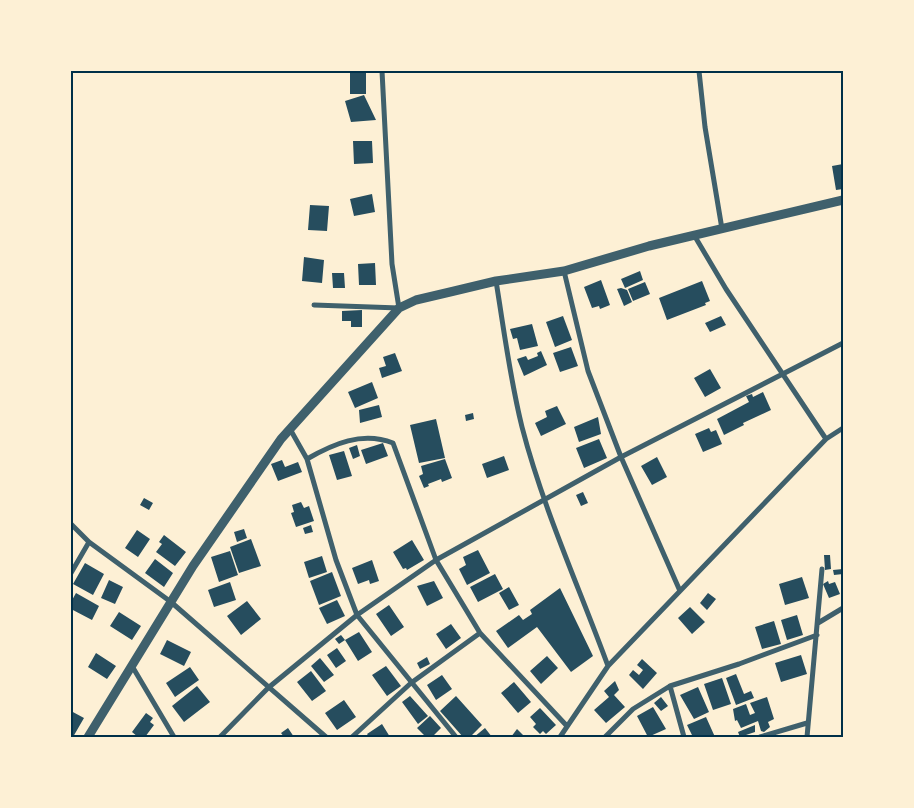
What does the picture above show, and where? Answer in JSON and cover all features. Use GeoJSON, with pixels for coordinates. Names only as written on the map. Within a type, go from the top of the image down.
{"type":"FeatureCollection","features":[{"type":"Feature","properties":{"kind":"street"},"geometry":{"type":"LineString","coordinates":[[382,71],[392,264],[399,308]]}},
{"type":"Feature","properties":{"kind":"street"},"geometry":{"type":"LineString","coordinates":[[699,71],[705,127],[722,229]]}},
{"type":"Feature","properties":{"kind":"street"},"geometry":{"type":"LineString","coordinates":[[88,737],[204,550],[290,429],[399,308],[416,300],[496,281],[564,271],[649,246],[843,200]]}},
{"type":"Feature","properties":{"kind":"street"},"geometry":{"type":"LineString","coordinates":[[694,235],[782,374],[826,439]]}},
{"type":"Feature","properties":{"kind":"street"},"geometry":{"type":"LineString","coordinates":[[564,271],[588,371],[621,457],[680,591]]}},
{"type":"Feature","properties":{"kind":"street"},"geometry":{"type":"LineString","coordinates":[[496,281],[522,428],[546,499],[608,666]]}},
{"type":"Feature","properties":{"kind":"street"},"geometry":{"type":"LineString","coordinates":[[314,305],[399,308]]}},
{"type":"Feature","properties":{"kind":"street"},"geometry":{"type":"LineString","coordinates":[[220,737],[268,688],[357,615],[436,560],[621,457],[843,343]]}},
{"type":"Feature","properties":{"kind":"street"},"geometry":{"type":"LineString","coordinates":[[560,737],[566,725],[608,666],[826,439],[843,428]]}},
{"type":"Feature","properties":{"kind":"street"},"geometry":{"type":"LineString","coordinates":[[290,429],[307,459],[336,560],[357,615],[456,737]]}},
{"type":"Feature","properties":{"kind":"street"},"geometry":{"type":"LineString","coordinates":[[307,459],[333,444],[363,438],[381,439],[392,443],[436,560],[480,633],[566,725]]}},
{"type":"Feature","properties":{"kind":"street"},"geometry":{"type":"LineString","coordinates":[[71,524],[89,542],[171,602],[326,737]]}},
{"type":"Feature","properties":{"kind":"street"},"geometry":{"type":"LineString","coordinates":[[71,573],[89,542]]}},
{"type":"Feature","properties":{"kind":"street"},"geometry":{"type":"LineString","coordinates":[[807,737],[822,569]]}},
{"type":"Feature","properties":{"kind":"street"},"geometry":{"type":"LineString","coordinates":[[818,623],[843,608]]}},
{"type":"Feature","properties":{"kind":"street"},"geometry":{"type":"LineString","coordinates":[[352,737],[411,682],[480,633]]}},
{"type":"Feature","properties":{"kind":"street"},"geometry":{"type":"LineString","coordinates":[[606,737],[633,709],[670,686],[739,664],[816,635]]}},
{"type":"Feature","properties":{"kind":"street"},"geometry":{"type":"LineString","coordinates":[[132,665],[174,737]]}},
{"type":"Feature","properties":{"kind":"street"},"geometry":{"type":"LineString","coordinates":[[670,686],[684,737]]}},
{"type":"Feature","properties":{"kind":"street"},"geometry":{"type":"LineString","coordinates":[[760,737],[807,722]]}},
{"type":"Feature","properties":{"kind":"building"},"geometry":{"type":"Polygon","coordinates":[[[350,71],[366,71],[366,94],[350,94],[350,71]]]}},
{"type":"Feature","properties":{"kind":"building"},"geometry":{"type":"Polygon","coordinates":[[[364,95],[376,120],[351,122],[345,101],[364,95]]]}},
{"type":"Feature","properties":{"kind":"building"},"geometry":{"type":"Polygon","coordinates":[[[353,141],[372,141],[373,163],[354,164],[353,141]]]}},
{"type":"Feature","properties":{"kind":"building"},"geometry":{"type":"Polygon","coordinates":[[[843,164],[843,189],[836,190],[832,166],[843,164]]]}},
{"type":"Feature","properties":{"kind":"building"},"geometry":{"type":"Polygon","coordinates":[[[372,194],[375,212],[354,216],[350,199],[372,194]]]}},
{"type":"Feature","properties":{"kind":"building"},"geometry":{"type":"Polygon","coordinates":[[[310,205],[329,206],[327,231],[308,230],[310,205]]]}},
{"type":"Feature","properties":{"kind":"building"},"geometry":{"type":"Polygon","coordinates":[[[304,257],[324,260],[322,283],[302,281],[304,257]]]}},
{"type":"Feature","properties":{"kind":"building"},"geometry":{"type":"Polygon","coordinates":[[[375,263],[376,285],[359,285],[358,264],[375,263]]]}},
{"type":"Feature","properties":{"kind":"building"},"geometry":{"type":"Polygon","coordinates":[[[640,271],[643,280],[625,288],[621,279],[640,271]]]}},
{"type":"Feature","properties":{"kind":"building"},"geometry":{"type":"Polygon","coordinates":[[[332,273],[344,273],[345,288],[333,288],[332,273]]]}},
{"type":"Feature","properties":{"kind":"building"},"geometry":{"type":"Polygon","coordinates":[[[601,280],[610,305],[600,309],[599,306],[592,308],[584,287],[601,280]]]}},
{"type":"Feature","properties":{"kind":"building"},"geometry":{"type":"Polygon","coordinates":[[[702,281],[710,301],[705,303],[706,305],[667,320],[659,298],[702,281]]]}},
{"type":"Feature","properties":{"kind":"building"},"geometry":{"type":"Polygon","coordinates":[[[645,282],[650,294],[633,301],[628,289],[645,282]]]}},
{"type":"Feature","properties":{"kind":"building"},"geometry":{"type":"Polygon","coordinates":[[[617,289],[627,290],[632,302],[624,306],[617,289]]]}},
{"type":"Feature","properties":{"kind":"building"},"geometry":{"type":"Polygon","coordinates":[[[362,310],[362,327],[351,327],[351,321],[342,321],[342,311],[362,310]]]}},
{"type":"Feature","properties":{"kind":"building"},"geometry":{"type":"Polygon","coordinates":[[[563,316],[572,340],[555,347],[546,322],[563,316]]]}},
{"type":"Feature","properties":{"kind":"building"},"geometry":{"type":"Polygon","coordinates":[[[721,316],[726,325],[710,332],[705,323],[721,316]]]}},
{"type":"Feature","properties":{"kind":"building"},"geometry":{"type":"Polygon","coordinates":[[[532,324],[538,346],[520,350],[517,338],[513,339],[510,329],[532,324]]]}},
{"type":"Feature","properties":{"kind":"building"},"geometry":{"type":"Polygon","coordinates":[[[571,347],[578,366],[560,372],[553,353],[571,347]]]}},
{"type":"Feature","properties":{"kind":"building"},"geometry":{"type":"Polygon","coordinates":[[[541,351],[547,365],[524,376],[517,359],[526,356],[528,360],[538,356],[537,353],[541,351]]]}},
{"type":"Feature","properties":{"kind":"building"},"geometry":{"type":"Polygon","coordinates":[[[395,353],[402,371],[382,378],[379,368],[386,366],[383,357],[395,353]]]}},
{"type":"Feature","properties":{"kind":"building"},"geometry":{"type":"Polygon","coordinates":[[[710,369],[721,388],[705,397],[694,378],[710,369]]]}},
{"type":"Feature","properties":{"kind":"building"},"geometry":{"type":"Polygon","coordinates":[[[372,382],[378,398],[355,408],[348,392],[372,382]]]}},
{"type":"Feature","properties":{"kind":"building"},"geometry":{"type":"Polygon","coordinates":[[[763,392],[771,410],[743,423],[744,425],[724,435],[717,419],[749,402],[746,396],[752,394],[753,397],[763,392]]]}},
{"type":"Feature","properties":{"kind":"building"},"geometry":{"type":"Polygon","coordinates":[[[379,405],[382,417],[360,423],[359,410],[379,405]]]}},
{"type":"Feature","properties":{"kind":"building"},"geometry":{"type":"Polygon","coordinates":[[[557,406],[566,424],[541,436],[535,423],[547,417],[545,411],[557,406]]]}},
{"type":"Feature","properties":{"kind":"building"},"geometry":{"type":"Polygon","coordinates":[[[473,413],[474,419],[466,421],[465,415],[473,413]]]}},
{"type":"Feature","properties":{"kind":"building"},"geometry":{"type":"Polygon","coordinates":[[[598,417],[601,434],[579,442],[574,427],[598,417]]]}},
{"type":"Feature","properties":{"kind":"building"},"geometry":{"type":"Polygon","coordinates":[[[436,419],[445,458],[419,463],[410,425],[436,419]]]}},
{"type":"Feature","properties":{"kind":"building"},"geometry":{"type":"Polygon","coordinates":[[[709,428],[711,432],[716,430],[722,444],[703,452],[695,434],[709,428]]]}},
{"type":"Feature","properties":{"kind":"building"},"geometry":{"type":"Polygon","coordinates":[[[599,439],[607,458],[584,468],[576,448],[599,439]]]}},
{"type":"Feature","properties":{"kind":"building"},"geometry":{"type":"Polygon","coordinates":[[[383,443],[388,456],[366,464],[361,450],[383,443]]]}},
{"type":"Feature","properties":{"kind":"building"},"geometry":{"type":"Polygon","coordinates":[[[357,445],[360,456],[353,459],[349,448],[357,445]]]}},
{"type":"Feature","properties":{"kind":"building"},"geometry":{"type":"Polygon","coordinates":[[[344,451],[352,476],[337,480],[329,455],[344,451]]]}},
{"type":"Feature","properties":{"kind":"building"},"geometry":{"type":"Polygon","coordinates":[[[504,456],[509,470],[487,478],[482,464],[504,456]]]}},
{"type":"Feature","properties":{"kind":"building"},"geometry":{"type":"Polygon","coordinates":[[[657,457],[667,477],[652,485],[641,466],[657,457]]]}},
{"type":"Feature","properties":{"kind":"building"},"geometry":{"type":"Polygon","coordinates":[[[445,459],[452,478],[442,482],[441,479],[428,484],[429,486],[424,488],[419,476],[423,474],[421,466],[445,459]]]}},
{"type":"Feature","properties":{"kind":"building"},"geometry":{"type":"Polygon","coordinates":[[[282,460],[285,467],[298,462],[302,472],[278,481],[271,464],[282,460]]]}},
{"type":"Feature","properties":{"kind":"building"},"geometry":{"type":"Polygon","coordinates":[[[583,492],[588,503],[581,506],[576,495],[583,492]]]}},
{"type":"Feature","properties":{"kind":"building"},"geometry":{"type":"Polygon","coordinates":[[[144,498],[153,503],[149,510],[140,505],[144,498]]]}},
{"type":"Feature","properties":{"kind":"building"},"geometry":{"type":"Polygon","coordinates":[[[301,502],[304,508],[309,506],[314,521],[296,527],[291,513],[294,512],[292,505],[301,502]]]}},
{"type":"Feature","properties":{"kind":"building"},"geometry":{"type":"Polygon","coordinates":[[[311,525],[313,532],[305,534],[303,528],[311,525]]]}},
{"type":"Feature","properties":{"kind":"building"},"geometry":{"type":"Polygon","coordinates":[[[244,529],[247,538],[237,542],[234,532],[244,529]]]}},
{"type":"Feature","properties":{"kind":"building"},"geometry":{"type":"Polygon","coordinates":[[[137,530],[150,539],[138,557],[125,548],[137,530]]]}},
{"type":"Feature","properties":{"kind":"building"},"geometry":{"type":"Polygon","coordinates":[[[164,535],[186,552],[175,566],[156,552],[162,544],[159,542],[164,535]]]}},
{"type":"Feature","properties":{"kind":"building"},"geometry":{"type":"Polygon","coordinates":[[[251,539],[261,566],[239,573],[230,547],[251,539]]]}},
{"type":"Feature","properties":{"kind":"building"},"geometry":{"type":"Polygon","coordinates":[[[412,540],[424,560],[407,570],[406,568],[403,569],[393,552],[412,540]]]}},
{"type":"Feature","properties":{"kind":"building"},"geometry":{"type":"Polygon","coordinates":[[[478,550],[490,573],[467,585],[459,569],[466,565],[463,557],[478,550]]]}},
{"type":"Feature","properties":{"kind":"building"},"geometry":{"type":"Polygon","coordinates":[[[230,551],[238,575],[219,582],[211,557],[230,551]]]}},
{"type":"Feature","properties":{"kind":"building"},"geometry":{"type":"Polygon","coordinates":[[[824,555],[830,555],[831,569],[825,570],[824,555]]]}},
{"type":"Feature","properties":{"kind":"building"},"geometry":{"type":"Polygon","coordinates":[[[322,556],[327,572],[309,578],[304,562],[322,556]]]}},
{"type":"Feature","properties":{"kind":"building"},"geometry":{"type":"Polygon","coordinates":[[[155,559],[173,573],[164,587],[145,573],[155,559]]]}},
{"type":"Feature","properties":{"kind":"building"},"geometry":{"type":"Polygon","coordinates":[[[372,560],[379,581],[370,584],[369,580],[358,584],[352,568],[372,560]]]}},
{"type":"Feature","properties":{"kind":"building"},"geometry":{"type":"Polygon","coordinates":[[[85,563],[104,574],[93,595],[73,584],[85,563]]]}},
{"type":"Feature","properties":{"kind":"building"},"geometry":{"type":"Polygon","coordinates":[[[843,569],[843,574],[834,575],[833,570],[843,569]]]}},
{"type":"Feature","properties":{"kind":"building"},"geometry":{"type":"Polygon","coordinates":[[[332,572],[341,596],[319,605],[310,581],[332,572]]]}},
{"type":"Feature","properties":{"kind":"building"},"geometry":{"type":"Polygon","coordinates":[[[495,574],[503,589],[478,602],[470,587],[495,574]]]}},
{"type":"Feature","properties":{"kind":"building"},"geometry":{"type":"Polygon","coordinates":[[[802,577],[809,598],[785,605],[779,584],[802,577]]]}},
{"type":"Feature","properties":{"kind":"building"},"geometry":{"type":"Polygon","coordinates":[[[109,580],[123,587],[115,604],[101,598],[109,580]]]}},
{"type":"Feature","properties":{"kind":"building"},"geometry":{"type":"Polygon","coordinates":[[[434,581],[443,598],[427,606],[417,586],[434,581]]]}},
{"type":"Feature","properties":{"kind":"building"},"geometry":{"type":"Polygon","coordinates":[[[828,581],[829,584],[835,582],[840,594],[829,598],[823,584],[828,581]]]}},
{"type":"Feature","properties":{"kind":"building"},"geometry":{"type":"Polygon","coordinates":[[[230,582],[236,600],[214,607],[208,590],[230,582]]]}},
{"type":"Feature","properties":{"kind":"building"},"geometry":{"type":"Polygon","coordinates":[[[509,587],[519,605],[509,610],[499,593],[509,587]]]}},
{"type":"Feature","properties":{"kind":"building"},"geometry":{"type":"Polygon","coordinates":[[[560,588],[593,656],[571,672],[537,627],[508,648],[496,631],[519,615],[523,620],[532,614],[530,610],[560,588]]]}},
{"type":"Feature","properties":{"kind":"building"},"geometry":{"type":"Polygon","coordinates":[[[76,593],[99,606],[92,620],[71,609],[71,602],[76,593]]]}},
{"type":"Feature","properties":{"kind":"building"},"geometry":{"type":"Polygon","coordinates":[[[708,593],[716,599],[707,610],[700,603],[708,593]]]}},
{"type":"Feature","properties":{"kind":"building"},"geometry":{"type":"Polygon","coordinates":[[[337,600],[345,616],[327,624],[319,608],[337,600]]]}},
{"type":"Feature","properties":{"kind":"building"},"geometry":{"type":"Polygon","coordinates":[[[247,601],[261,619],[241,635],[227,616],[247,601]]]}},
{"type":"Feature","properties":{"kind":"building"},"geometry":{"type":"Polygon","coordinates":[[[389,605],[404,627],[391,636],[376,614],[389,605]]]}},
{"type":"Feature","properties":{"kind":"building"},"geometry":{"type":"Polygon","coordinates":[[[690,607],[705,622],[692,634],[678,618],[690,607]]]}},
{"type":"Feature","properties":{"kind":"building"},"geometry":{"type":"Polygon","coordinates":[[[119,612],[141,626],[132,640],[110,626],[119,612]]]}},
{"type":"Feature","properties":{"kind":"building"},"geometry":{"type":"Polygon","coordinates":[[[797,615],[803,635],[787,640],[781,620],[797,615]]]}},
{"type":"Feature","properties":{"kind":"building"},"geometry":{"type":"Polygon","coordinates":[[[774,621],[781,644],[762,649],[755,627],[774,621]]]}},
{"type":"Feature","properties":{"kind":"building"},"geometry":{"type":"Polygon","coordinates":[[[451,624],[461,638],[446,649],[436,634],[451,624]]]}},
{"type":"Feature","properties":{"kind":"building"},"geometry":{"type":"Polygon","coordinates":[[[359,632],[372,652],[358,661],[345,640],[359,632]]]}},
{"type":"Feature","properties":{"kind":"building"},"geometry":{"type":"Polygon","coordinates":[[[341,635],[345,640],[339,644],[335,639],[341,635]]]}},
{"type":"Feature","properties":{"kind":"building"},"geometry":{"type":"Polygon","coordinates":[[[167,640],[191,652],[184,666],[160,654],[167,640]]]}},
{"type":"Feature","properties":{"kind":"building"},"geometry":{"type":"Polygon","coordinates":[[[337,648],[346,661],[336,668],[327,655],[337,648]]]}},
{"type":"Feature","properties":{"kind":"building"},"geometry":{"type":"Polygon","coordinates":[[[96,653],[116,666],[107,679],[88,667],[96,653]]]}},
{"type":"Feature","properties":{"kind":"building"},"geometry":{"type":"Polygon","coordinates":[[[801,655],[807,674],[781,682],[775,663],[801,655]]]}},
{"type":"Feature","properties":{"kind":"building"},"geometry":{"type":"Polygon","coordinates":[[[547,656],[558,668],[541,684],[530,671],[547,656]]]}},
{"type":"Feature","properties":{"kind":"building"},"geometry":{"type":"Polygon","coordinates":[[[427,657],[430,664],[420,669],[417,663],[427,657]]]}},
{"type":"Feature","properties":{"kind":"building"},"geometry":{"type":"Polygon","coordinates":[[[320,658],[334,675],[324,682],[311,666],[320,658]]]}},
{"type":"Feature","properties":{"kind":"building"},"geometry":{"type":"Polygon","coordinates":[[[642,659],[657,673],[643,689],[629,675],[633,670],[639,675],[643,670],[637,665],[642,659]]]}},
{"type":"Feature","properties":{"kind":"building"},"geometry":{"type":"Polygon","coordinates":[[[386,666],[401,686],[387,696],[372,675],[386,666]]]}},
{"type":"Feature","properties":{"kind":"building"},"geometry":{"type":"Polygon","coordinates":[[[190,667],[199,680],[175,697],[166,683],[190,667]]]}},
{"type":"Feature","properties":{"kind":"building"},"geometry":{"type":"Polygon","coordinates":[[[311,671],[326,691],[312,701],[297,682],[311,671]]]}},
{"type":"Feature","properties":{"kind":"building"},"geometry":{"type":"Polygon","coordinates":[[[736,674],[744,694],[751,691],[754,698],[736,705],[726,678],[736,674]]]}},
{"type":"Feature","properties":{"kind":"building"},"geometry":{"type":"Polygon","coordinates":[[[442,675],[452,689],[436,700],[427,685],[442,675]]]}},
{"type":"Feature","properties":{"kind":"building"},"geometry":{"type":"Polygon","coordinates":[[[722,678],[731,704],[713,710],[704,684],[722,678]]]}},
{"type":"Feature","properties":{"kind":"building"},"geometry":{"type":"Polygon","coordinates":[[[615,681],[619,690],[614,695],[625,707],[606,723],[594,710],[609,697],[604,691],[615,681]]]}},
{"type":"Feature","properties":{"kind":"building"},"geometry":{"type":"Polygon","coordinates":[[[514,682],[531,702],[518,713],[501,693],[514,682]]]}},
{"type":"Feature","properties":{"kind":"building"},"geometry":{"type":"Polygon","coordinates":[[[197,686],[210,702],[184,722],[172,706],[197,686]]]}},
{"type":"Feature","properties":{"kind":"building"},"geometry":{"type":"Polygon","coordinates":[[[698,687],[709,712],[694,719],[680,695],[698,687]]]}},
{"type":"Feature","properties":{"kind":"building"},"geometry":{"type":"Polygon","coordinates":[[[410,696],[428,716],[418,724],[402,702],[410,696]]]}},
{"type":"Feature","properties":{"kind":"building"},"geometry":{"type":"Polygon","coordinates":[[[456,696],[482,725],[470,737],[463,737],[440,711],[456,696]]]}},
{"type":"Feature","properties":{"kind":"building"},"geometry":{"type":"Polygon","coordinates":[[[661,697],[668,706],[661,711],[654,703],[661,697]]]}},
{"type":"Feature","properties":{"kind":"building"},"geometry":{"type":"Polygon","coordinates":[[[767,697],[774,719],[768,722],[770,727],[764,732],[761,731],[758,721],[741,728],[737,720],[735,721],[733,709],[746,704],[750,715],[755,713],[750,703],[767,697]]]}},
{"type":"Feature","properties":{"kind":"building"},"geometry":{"type":"Polygon","coordinates":[[[344,700],[356,717],[337,730],[325,713],[344,700]]]}},
{"type":"Feature","properties":{"kind":"building"},"geometry":{"type":"Polygon","coordinates":[[[653,707],[666,729],[648,737],[637,716],[653,707]]]}},
{"type":"Feature","properties":{"kind":"building"},"geometry":{"type":"Polygon","coordinates":[[[540,708],[556,725],[546,734],[543,731],[540,734],[533,727],[536,724],[530,717],[540,708]]]}},
{"type":"Feature","properties":{"kind":"building"},"geometry":{"type":"Polygon","coordinates":[[[71,711],[84,718],[73,737],[71,737],[71,711]]]}},
{"type":"Feature","properties":{"kind":"building"},"geometry":{"type":"Polygon","coordinates":[[[146,713],[153,718],[150,722],[154,725],[145,737],[138,737],[132,732],[146,713]]]}},
{"type":"Feature","properties":{"kind":"building"},"geometry":{"type":"Polygon","coordinates":[[[430,716],[441,728],[432,737],[426,737],[417,728],[430,716]]]}},
{"type":"Feature","properties":{"kind":"building"},"geometry":{"type":"Polygon","coordinates":[[[706,717],[715,737],[693,737],[687,725],[706,717]]]}},
{"type":"Feature","properties":{"kind":"building"},"geometry":{"type":"Polygon","coordinates":[[[382,724],[390,737],[369,737],[367,734],[382,724]]]}},
{"type":"Feature","properties":{"kind":"building"},"geometry":{"type":"Polygon","coordinates":[[[755,725],[755,732],[740,737],[738,732],[755,725]]]}},
{"type":"Feature","properties":{"kind":"building"},"geometry":{"type":"Polygon","coordinates":[[[288,728],[294,737],[284,737],[281,733],[288,728]]]}},
{"type":"Feature","properties":{"kind":"building"},"geometry":{"type":"Polygon","coordinates":[[[485,728],[492,737],[474,737],[485,728]]]}},
{"type":"Feature","properties":{"kind":"building"},"geometry":{"type":"Polygon","coordinates":[[[517,729],[525,737],[511,737],[517,729]]]}}]}
